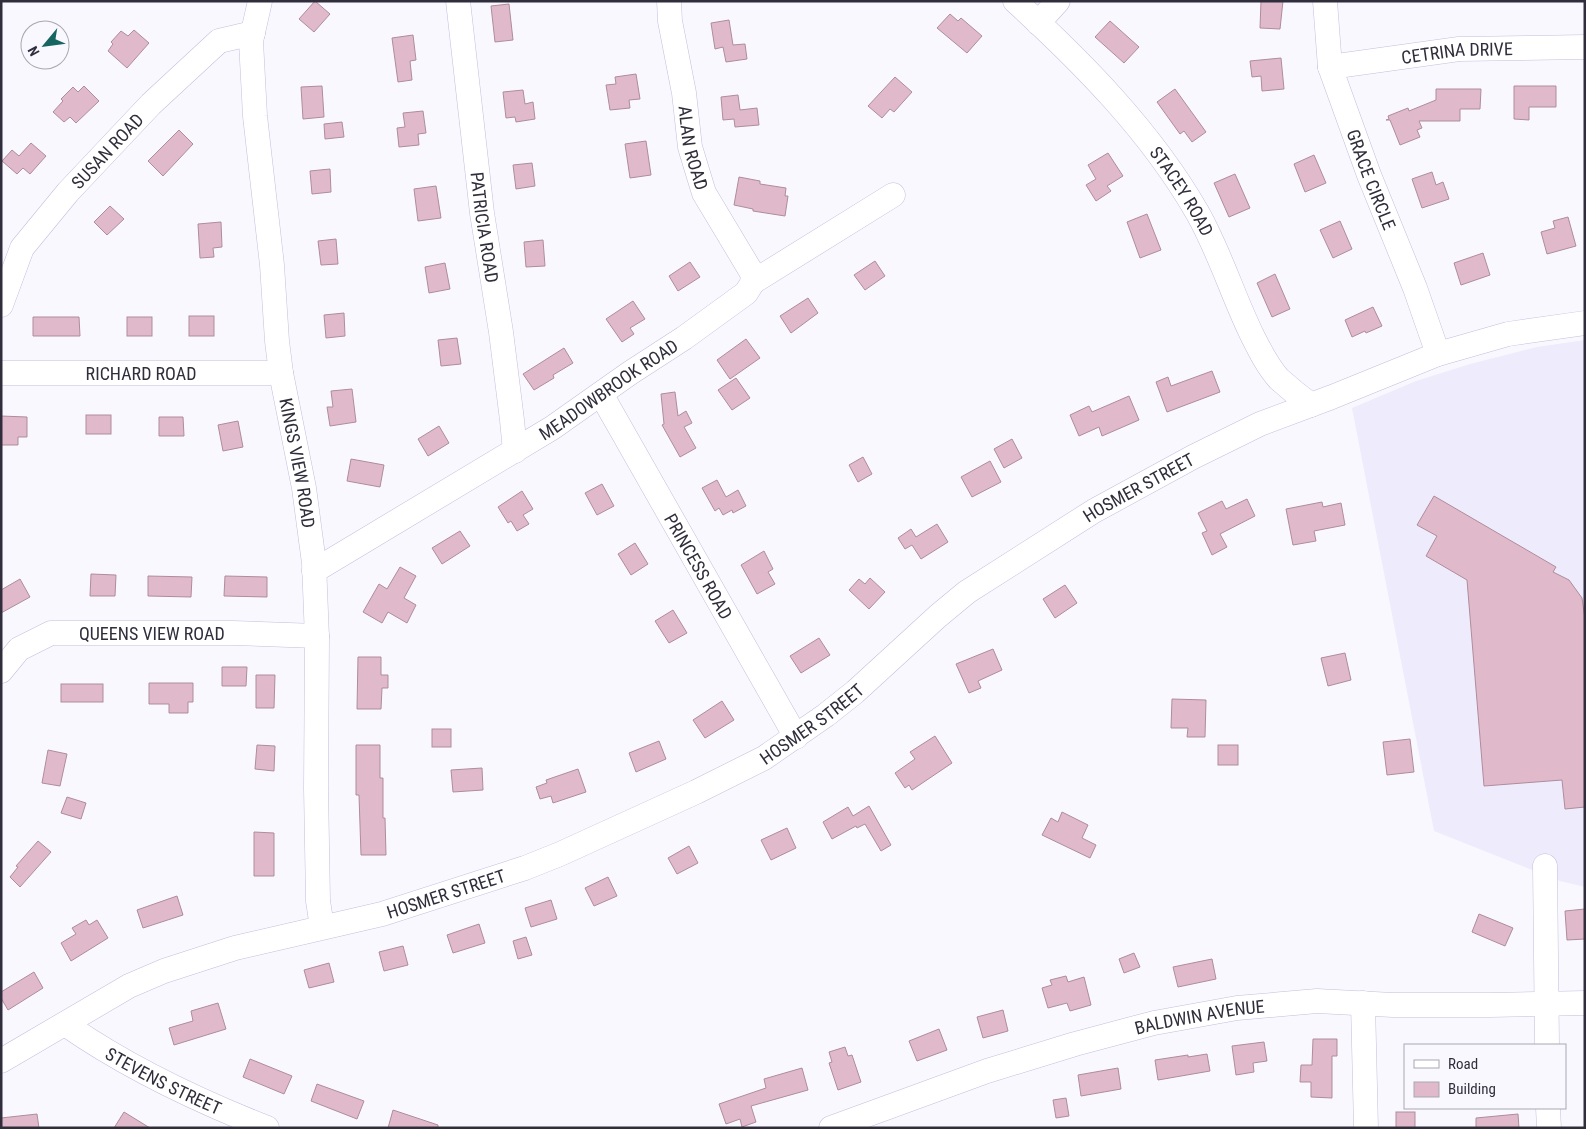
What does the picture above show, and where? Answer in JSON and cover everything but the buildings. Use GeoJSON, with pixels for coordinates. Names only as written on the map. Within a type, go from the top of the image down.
{"type":"FeatureCollection","features":[{"type":"Feature","properties":{"kind":"street","name":"KINGS VIEW ROAD"},"geometry":{"type":"LineString","coordinates":[[260,1],[251,41],[254,116],[272,266],[281,373],[304,488],[310,525],[314,571],[317,636],[318,901],[322,927]]}},
{"type":"Feature","properties":{"kind":"street","name":"PATRICIA ROAD"},"geometry":{"type":"LineString","coordinates":[[458,1],[482,213],[501,332],[514,451]]}},
{"type":"Feature","properties":{"kind":"street","name":"ALAN ROAD"},"geometry":{"type":"LineString","coordinates":[[669,1],[670,20],[684,93],[690,147],[704,192],[752,273],[753,282]]}},
{"type":"Feature","properties":{"kind":"street","name":"STACEY ROAD"},"geometry":{"type":"LineString","coordinates":[[1015,1],[1115,101],[1134,122],[1179,182],[1198,215],[1260,352],[1278,378],[1311,405]]}},
{"type":"Feature","properties":{"kind":"street"},"geometry":{"type":"LineString","coordinates":[[1038,23],[1058,1]]}},
{"type":"Feature","properties":{"kind":"street","name":"GRACE CIRCLE"},"geometry":{"type":"LineString","coordinates":[[1325,1],[1330,67],[1369,175],[1416,288],[1438,354]]}},
{"type":"Feature","properties":{"kind":"street","name":"SUSAN ROAD"},"geometry":{"type":"LineString","coordinates":[[1,306],[22,248],[68,192],[151,104],[219,41],[253,33]]}},
{"type":"Feature","properties":{"kind":"street","name":"CETRINA DRIVE"},"geometry":{"type":"LineString","coordinates":[[1330,67],[1460,49],[1585,47]]}},
{"type":"Feature","properties":{"kind":"street","name":"MEADOWBROOK ROAD"},"geometry":{"type":"LineString","coordinates":[[314,571],[552,428],[684,338],[746,293],[753,282],[893,195]]}},
{"type":"Feature","properties":{"kind":"street","name":"HOSMER STREET"},"geometry":{"type":"LineString","coordinates":[[1,1061],[129,986],[164,971],[235,948],[382,914],[525,868],[560,854],[730,776],[764,758],[796,737],[855,692],[938,616],[998,571],[1094,511],[1184,461],[1260,424],[1438,354],[1508,334],[1585,323]]}},
{"type":"Feature","properties":{"kind":"street","name":"RICHARD ROAD"},"geometry":{"type":"LineString","coordinates":[[1,373],[281,373]]}},
{"type":"Feature","properties":{"kind":"street","name":"PRINCESS ROAD"},"geometry":{"type":"LineString","coordinates":[[601,394],[796,737]]}},
{"type":"Feature","properties":{"kind":"street","name":"QUEENS VIEW ROAD"},"geometry":{"type":"LineString","coordinates":[[1,670],[19,649],[51,633],[233,633],[317,636]]}},
{"type":"Feature","properties":{"kind":"street"},"geometry":{"type":"LineString","coordinates":[[1545,866],[1547,1044]]}},
{"type":"Feature","properties":{"kind":"street","name":"BALDWIN AVENUE"},"geometry":{"type":"LineString","coordinates":[[831,1128],[987,1071],[1075,1044],[1154,1023],[1238,1008],[1317,1001],[1490,1005],[1585,1003]]}},
{"type":"Feature","properties":{"kind":"street"},"geometry":{"type":"LineString","coordinates":[[1363,1003],[1366,1128]]}},
{"type":"Feature","properties":{"kind":"street","name":"STEVENS STREET"},"geometry":{"type":"LineString","coordinates":[[65,1024],[145,1074],[213,1106],[267,1128]]}},
{"type":"Feature","properties":{"kind":"street"},"geometry":{"type":"LineString","coordinates":[[1548,1109],[1549,1128]]}},
{"type":"Feature","properties":{"kind":"shaded area"},"geometry":{"type":"Polygon","coordinates":[[[1585,340],[1585,887],[1560,881],[1434,831],[1352,408],[1416,381],[1470,364],[1537,347],[1585,340]]]}}]}
